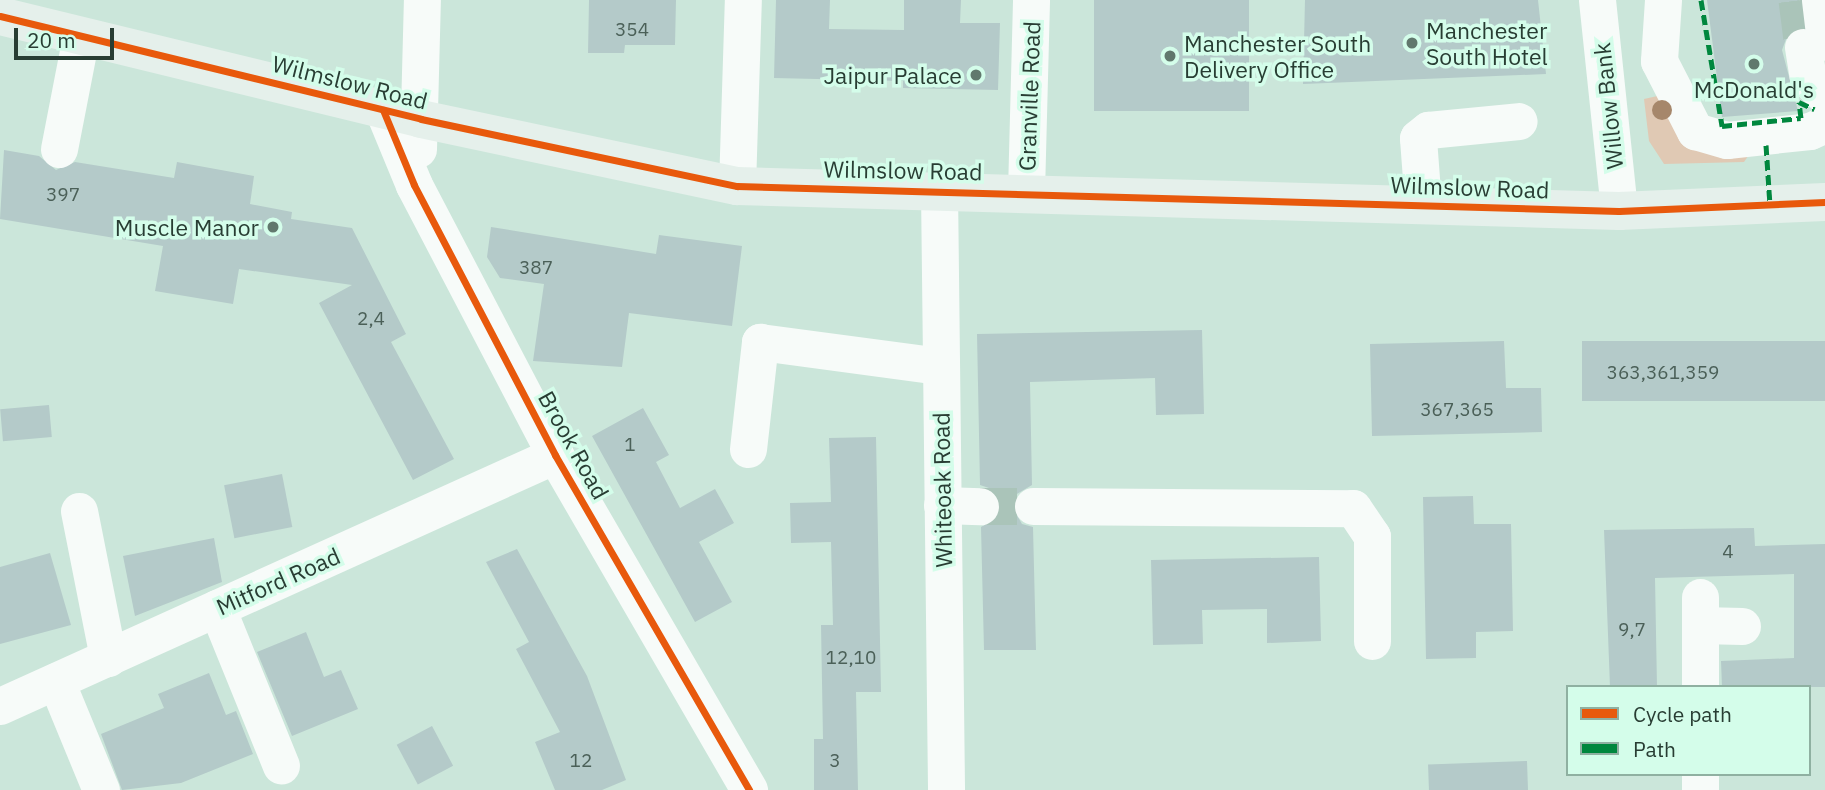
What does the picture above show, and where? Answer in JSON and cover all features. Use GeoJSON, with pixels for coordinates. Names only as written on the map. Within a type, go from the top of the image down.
{"type":"FeatureCollection","features":[{"type":"Feature","properties":{"kind":"main road","name":"Wilmslow Road"},"geometry":{"type":"LineString","coordinates":[[0,16],[421,119],[737,186],[1026,192],[1619,211],[1825,202]]}},
{"type":"Feature","properties":{"kind":"street"},"geometry":{"type":"LineString","coordinates":[[414,185],[421,119],[422,0]]}},
{"type":"Feature","properties":{"kind":"street"},"geometry":{"type":"LineString","coordinates":[[737,186],[743,0]]}},
{"type":"Feature","properties":{"kind":"street","name":"Granville Road"},"geometry":{"type":"LineString","coordinates":[[1026,192],[1031,0]]}},
{"type":"Feature","properties":{"kind":"street","name":"Willow Bank"},"geometry":{"type":"LineString","coordinates":[[1597,0],[1619,211]]}},
{"type":"Feature","properties":{"kind":"street"},"geometry":{"type":"LineString","coordinates":[[1604,66],[1681,34],[1682,0]]}},
{"type":"Feature","properties":{"kind":"street"},"geometry":{"type":"LineString","coordinates":[[1820,0],[1808,79],[1825,96]]}},
{"type":"Feature","properties":{"kind":"street"},"geometry":{"type":"LineString","coordinates":[[59,149],[81,36]]}},
{"type":"Feature","properties":{"kind":"street"},"geometry":{"type":"LineString","coordinates":[[1661,42],[1689,124],[1708,138],[1810,131],[1825,124]]}},
{"type":"Feature","properties":{"kind":"street","name":"Brook Road"},"geometry":{"type":"LineString","coordinates":[[383,110],[414,185],[555,455],[749,790]]}},
{"type":"Feature","properties":{"kind":"street"},"geometry":{"type":"LineString","coordinates":[[1423,205],[1418,138],[1428,130],[1519,121]]}},
{"type":"Feature","properties":{"kind":"street","name":"Whiteoak Road"},"geometry":{"type":"LineString","coordinates":[[939,190],[946,790]]}},
{"type":"Feature","properties":{"kind":"street"},"geometry":{"type":"LineString","coordinates":[[748,449],[760,342],[940,366]]}},
{"type":"Feature","properties":{"kind":"street","name":"Mitford Road"},"geometry":{"type":"LineString","coordinates":[[0,706],[555,455]]}},
{"type":"Feature","properties":{"kind":"street"},"geometry":{"type":"LineString","coordinates":[[942,505],[981,506]]}},
{"type":"Feature","properties":{"kind":"street"},"geometry":{"type":"LineString","coordinates":[[1033,506],[1353,508],[1372,536],[1372,641]]}},
{"type":"Feature","properties":{"kind":"street"},"geometry":{"type":"LineString","coordinates":[[79,511],[108,657]]}},
{"type":"Feature","properties":{"kind":"street"},"geometry":{"type":"LineString","coordinates":[[217,608],[281,766]]}},
{"type":"Feature","properties":{"kind":"street"},"geometry":{"type":"LineString","coordinates":[[1700,685],[1700,611],[1742,626]]}},
{"type":"Feature","properties":{"kind":"street"},"geometry":{"type":"LineString","coordinates":[[56,681],[100,790]]}},
{"type":"Feature","properties":{"kind":"shaded area"},"geometry":{"type":"Polygon","coordinates":[[[1662,95],[1681,142],[1753,149],[1744,162],[1664,164],[1649,141],[1644,99],[1662,95]]]}},
{"type":"Feature","properties":{"kind":"building"},"geometry":{"type":"Polygon","coordinates":[[[589,0],[676,0],[675,45],[625,45],[624,53],[588,53],[589,0]]]}},
{"type":"Feature","properties":{"kind":"building"},"geometry":{"type":"Polygon","coordinates":[[[776,0],[830,0],[829,29],[904,30],[904,0],[961,0],[960,23],[1000,23],[998,90],[903,88],[903,81],[774,78],[776,0]]]}},
{"type":"Feature","properties":{"kind":"building","name":"Manchester South Delivery Office"},"geometry":{"type":"Polygon","coordinates":[[[1094,0],[1249,0],[1249,111],[1094,111],[1094,0]]]}},
{"type":"Feature","properties":{"kind":"building"},"geometry":{"type":"Polygon","coordinates":[[[1305,0],[1538,0],[1546,74],[1303,84],[1305,0]]]}},
{"type":"Feature","properties":{"kind":"building","name":"McDonald's"},"geometry":{"type":"Polygon","coordinates":[[[1707,0],[1799,0],[1802,26],[1789,31],[1782,50],[1798,111],[1722,117],[1707,0]]]}},
{"type":"Feature","properties":{"kind":"building"},"geometry":{"type":"Polygon","coordinates":[[[4,150],[39,156],[56,170],[75,162],[174,178],[177,162],[254,176],[250,204],[292,212],[291,219],[352,228],[406,334],[391,342],[454,459],[413,480],[319,303],[352,285],[239,269],[233,304],[155,291],[163,246],[0,219],[4,150]]]}},
{"type":"Feature","properties":{"kind":"building"},"geometry":{"type":"Polygon","coordinates":[[[491,227],[656,254],[659,235],[742,246],[732,326],[629,313],[622,367],[533,361],[544,284],[500,278],[487,257],[491,227]]]}},
{"type":"Feature","properties":{"kind":"building"},"geometry":{"type":"Polygon","coordinates":[[[1202,330],[1204,414],[1156,415],[1155,378],[1030,382],[1032,485],[1015,495],[1012,507],[1022,524],[1033,527],[1036,650],[984,650],[981,527],[997,518],[1001,506],[992,489],[980,485],[977,334],[1202,330]]]}},
{"type":"Feature","properties":{"kind":"building"},"geometry":{"type":"Polygon","coordinates":[[[1504,341],[1506,388],[1541,388],[1542,432],[1372,436],[1370,344],[1504,341]]]}},
{"type":"Feature","properties":{"kind":"building"},"geometry":{"type":"Polygon","coordinates":[[[1582,341],[1825,341],[1825,401],[1582,401],[1582,341]]]}},
{"type":"Feature","properties":{"kind":"building"},"geometry":{"type":"Polygon","coordinates":[[[49,405],[52,437],[3,441],[0,409],[49,405]]]}},
{"type":"Feature","properties":{"kind":"building"},"geometry":{"type":"Polygon","coordinates":[[[643,408],[669,455],[656,462],[680,508],[715,489],[734,523],[699,542],[732,602],[695,622],[592,436],[643,408]]]}},
{"type":"Feature","properties":{"kind":"building"},"geometry":{"type":"Polygon","coordinates":[[[876,437],[881,692],[856,692],[858,790],[814,790],[814,739],[823,739],[821,625],[833,625],[831,542],[791,543],[790,503],[831,502],[829,438],[876,437]]]}},
{"type":"Feature","properties":{"kind":"building"},"geometry":{"type":"Polygon","coordinates":[[[282,474],[292,527],[234,538],[224,485],[282,474]]]}},
{"type":"Feature","properties":{"kind":"building"},"geometry":{"type":"Polygon","coordinates":[[[1473,496],[1474,524],[1511,524],[1513,631],[1476,632],[1476,658],[1426,659],[1423,497],[1473,496]]]}},
{"type":"Feature","properties":{"kind":"building"},"geometry":{"type":"Polygon","coordinates":[[[1754,528],[1755,546],[1825,544],[1825,687],[1722,685],[1721,661],[1794,658],[1794,574],[1655,578],[1657,685],[1610,685],[1604,530],[1754,528]]]}},
{"type":"Feature","properties":{"kind":"building"},"geometry":{"type":"Polygon","coordinates":[[[214,538],[222,582],[135,616],[123,556],[214,538]]]}},
{"type":"Feature","properties":{"kind":"building"},"geometry":{"type":"Polygon","coordinates":[[[517,549],[587,676],[626,780],[602,790],[555,790],[535,742],[560,732],[516,649],[529,642],[486,562],[517,549]]]}},
{"type":"Feature","properties":{"kind":"building"},"geometry":{"type":"Polygon","coordinates":[[[50,553],[71,625],[0,644],[0,567],[50,553]]]}},
{"type":"Feature","properties":{"kind":"building"},"geometry":{"type":"Polygon","coordinates":[[[1319,557],[1321,641],[1267,643],[1267,609],[1202,610],[1203,644],[1153,645],[1151,560],[1319,557]]]}},
{"type":"Feature","properties":{"kind":"building"},"geometry":{"type":"Polygon","coordinates":[[[306,632],[324,677],[341,670],[358,709],[292,736],[257,652],[306,632]]]}},
{"type":"Feature","properties":{"kind":"building"},"geometry":{"type":"Polygon","coordinates":[[[209,673],[226,715],[236,711],[253,754],[181,783],[122,790],[101,734],[164,708],[158,694],[209,673]]]}},
{"type":"Feature","properties":{"kind":"building"},"geometry":{"type":"Polygon","coordinates":[[[432,726],[453,766],[418,785],[397,745],[432,726]]]}},
{"type":"Feature","properties":{"kind":"building"},"geometry":{"type":"Polygon","coordinates":[[[1527,761],[1528,790],[1429,790],[1428,764],[1527,761]]]}},
{"type":"Feature","properties":{"kind":"tunnel"},"geometry":{"type":"LineString","coordinates":[[1797,0],[1803,47]]}},
{"type":"Feature","properties":{"kind":"tunnel"},"geometry":{"type":"LineString","coordinates":[[980,506],[1033,506]]}},
{"type":"Feature","properties":{"kind":"marked path"},"geometry":{"type":"LineString","coordinates":[[1701,0],[1722,126],[1801,118],[1799,102],[1814,109]]}},
{"type":"Feature","properties":{"kind":"marked path"},"geometry":{"type":"LineString","coordinates":[[1766,145],[1770,205]]}},
{"type":"Feature","properties":{"kind":"cycle path"},"geometry":{"type":"LineString","coordinates":[[0,16],[421,119],[737,186],[1619,211],[1825,202]]}},
{"type":"Feature","properties":{"kind":"cycle path"},"geometry":{"type":"LineString","coordinates":[[383,110],[414,185],[555,455],[749,790]]}},
{"type":"Feature","properties":{"kind":"place","name":"Manchester South Hotel"},"geometry":{"type":"Point","coordinates":[1412,43]}},
{"type":"Feature","properties":{"kind":"place","name":"Manchester South Delivery Office"},"geometry":{"type":"Point","coordinates":[1170,56]}},
{"type":"Feature","properties":{"kind":"place","name":"McDonald's"},"geometry":{"type":"Point","coordinates":[1754,64]}},
{"type":"Feature","properties":{"kind":"place","name":"Jaipur Palace"},"geometry":{"type":"Point","coordinates":[976,75]}},
{"type":"Feature","properties":{"kind":"place","name":"Muscle Manor"},"geometry":{"type":"Point","coordinates":[273,227]}}]}
